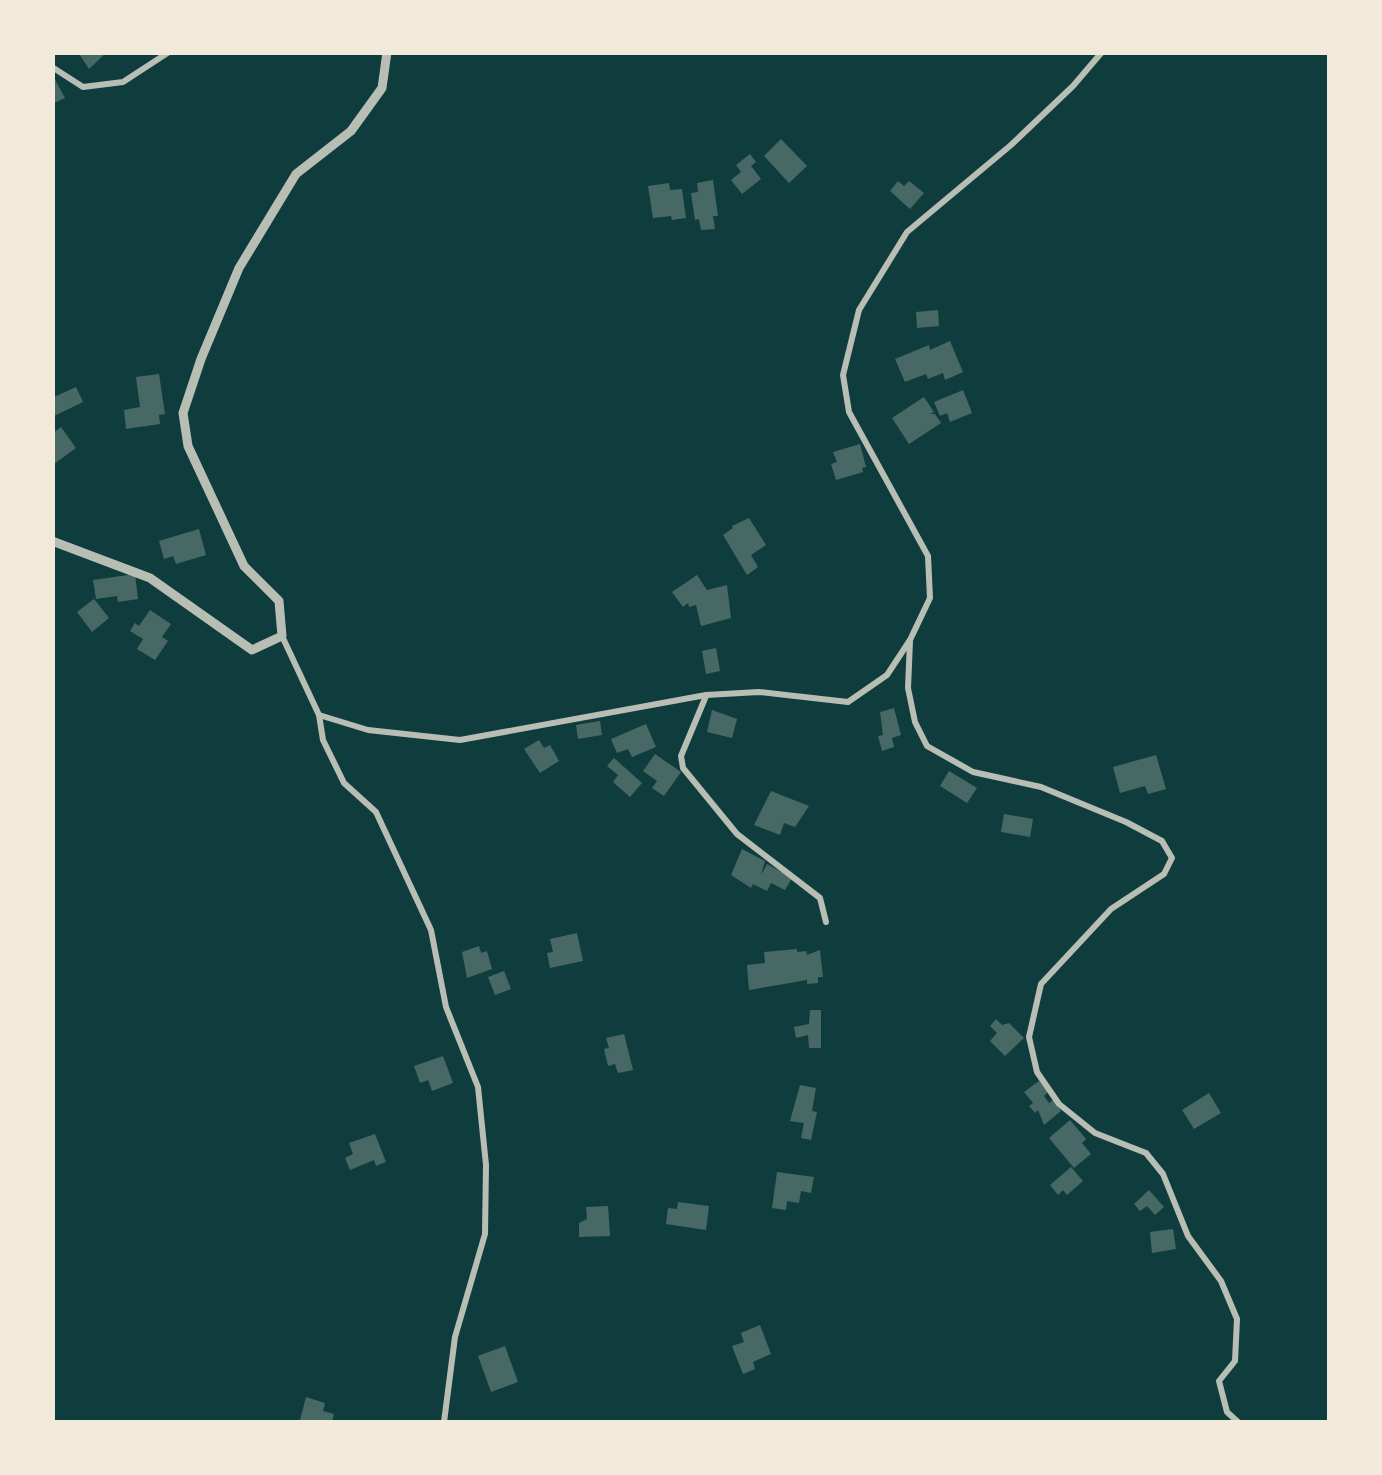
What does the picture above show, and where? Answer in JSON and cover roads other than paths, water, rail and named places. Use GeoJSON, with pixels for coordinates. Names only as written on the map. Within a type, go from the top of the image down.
{"type":"FeatureCollection","features":[{"type":"Feature","properties":{"kind":"street"},"geometry":{"type":"LineString","coordinates":[[52,68],[83,87],[109,84],[122,82],[169,52]]}},
{"type":"Feature","properties":{"kind":"street"},"geometry":{"type":"LineString","coordinates":[[388,52],[382,88],[351,131],[296,174],[239,268],[182,413],[188,446],[244,566],[279,601],[282,636],[319,715],[324,740],[344,783],[376,812],[430,930],[446,1007],[478,1087],[486,1165],[485,1234],[455,1337],[444,1422]]}},
{"type":"Feature","properties":{"kind":"street"},"geometry":{"type":"LineString","coordinates":[[319,715],[368,730],[460,740],[706,695],[759,692],[848,702],[886,676],[910,640],[930,598],[928,556],[849,412],[843,375],[858,310],[907,232],[1023,134],[1074,86],[1102,52]]}},
{"type":"Feature","properties":{"kind":"street"},"geometry":{"type":"LineString","coordinates":[[52,541],[150,578],[252,650],[282,636]]}},
{"type":"Feature","properties":{"kind":"street"},"geometry":{"type":"LineString","coordinates":[[910,640],[908,688],[915,722],[927,746],[973,772],[1041,787],[1126,822],[1162,841],[1172,858],[1164,874],[1111,909],[1040,984],[1029,1037],[1036,1072],[1060,1104],[1095,1133],[1146,1153],[1163,1174],[1188,1236],[1221,1281],[1237,1319],[1236,1361],[1220,1382],[1227,1412],[1238,1422]]}},
{"type":"Feature","properties":{"kind":"street"},"geometry":{"type":"LineString","coordinates":[[706,695],[681,756],[683,768],[736,834],[820,898],[826,922]]}}]}
